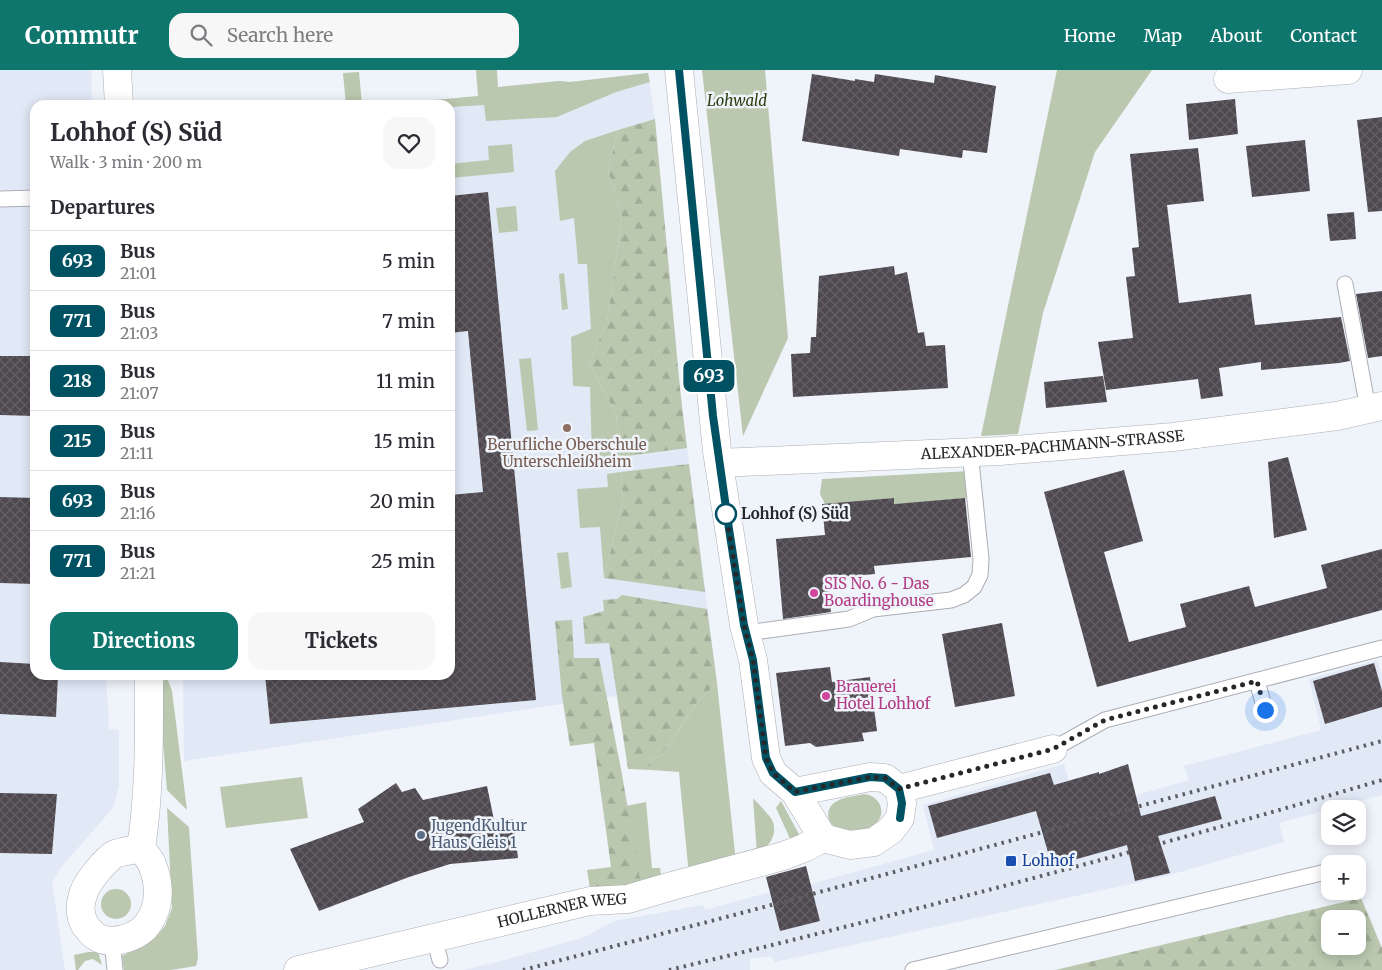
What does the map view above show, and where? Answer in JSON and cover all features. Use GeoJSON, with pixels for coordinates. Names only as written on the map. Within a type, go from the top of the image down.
{"type":"FeatureCollection","features":[{"type":"Feature","properties":{"kind":"street"},"geometry":{"type":"LineString","coordinates":[[117,70],[119,100]]}},
{"type":"Feature","properties":{"kind":"street"},"geometry":{"type":"LineString","coordinates":[[679,70],[719,463],[746,633],[753,660],[766,758],[773,773],[795,792],[823,838],[850,845],[874,842],[891,830],[900,818],[902,803],[899,789],[885,778],[870,777],[795,792]]}},
{"type":"Feature","properties":{"kind":"street"},"geometry":{"type":"LineString","coordinates":[[1228,80],[1348,70]]}},
{"type":"Feature","properties":{"kind":"street","name":"ALEXANDER-PACHMANN-STRASSE"},"geometry":{"type":"LineString","coordinates":[[719,463],[970,452],[1173,437],[1337,416],[1375,407]]}},
{"type":"Feature","properties":{"kind":"street"},"geometry":{"type":"LineString","coordinates":[[141,848],[115,855],[93,875],[85,888],[81,900],[83,921],[88,930],[103,940],[125,939],[141,930],[149,922],[156,908],[159,889],[153,866],[141,848],[149,745],[149,680]]}},
{"type":"Feature","properties":{"kind":"street"},"geometry":{"type":"LineString","coordinates":[[899,789],[1053,749]]}},
{"type":"Feature","properties":{"kind":"street","name":"HOLLERNER WEG"},"geometry":{"type":"LineString","coordinates":[[298,970],[437,949],[590,901],[628,899],[783,856],[823,838]]}},
{"type":"Feature","properties":{"kind":"lane"},"geometry":{"type":"LineString","coordinates":[[0,199],[30,198]]}},
{"type":"Feature","properties":{"kind":"lane"},"geometry":{"type":"LineString","coordinates":[[1345,284],[1375,407]]}},
{"type":"Feature","properties":{"kind":"lane"},"geometry":{"type":"LineString","coordinates":[[746,633],[849,618],[873,610],[951,600],[964,595],[974,587],[980,575],[981,559],[970,452]]}},
{"type":"Feature","properties":{"kind":"lane"},"geometry":{"type":"LineString","coordinates":[[1053,749],[1105,720],[1382,648]]}},
{"type":"Feature","properties":{"kind":"lane"},"geometry":{"type":"LineString","coordinates":[[1257,681],[1265,710]]}},
{"type":"Feature","properties":{"kind":"lane"},"geometry":{"type":"LineString","coordinates":[[913,970],[1321,873]]}},
{"type":"Feature","properties":{"kind":"lane"},"geometry":{"type":"LineString","coordinates":[[112,940],[115,970]]}},
{"type":"Feature","properties":{"kind":"shaded area"},"geometry":{"type":"Polygon","coordinates":[[[0,70],[91,70],[92,100],[30,100],[30,680],[106,680],[109,729],[119,730],[119,786],[113,808],[62,866],[52,882],[65,970],[0,970],[0,70]]]}},
{"type":"Feature","properties":{"kind":"shaded area","name":"Berufliche Oberschule Unterschleißheim"},"geometry":{"type":"Polygon","coordinates":[[[648,73],[655,119],[682,408],[717,683],[608,697],[184,761],[183,680],[455,680],[455,100],[435,100],[479,96],[498,87],[559,81],[570,82],[648,73]]]}},
{"type":"Feature","properties":{"kind":"shaded area"},"geometry":{"type":"Polygon","coordinates":[[[1377,660],[1382,677],[1382,795],[1364,800],[1321,800],[1321,812],[1279,823],[1284,842],[1135,883],[775,962],[771,956],[750,959],[750,970],[463,970],[585,937],[614,921],[703,905],[705,910],[767,893],[770,894],[811,884],[934,850],[923,805],[1064,764],[1078,812],[1189,780],[1184,766],[1321,730],[1309,679],[1377,660]]]}},
{"type":"Feature","properties":{"kind":"green space"},"geometry":{"type":"Polygon","coordinates":[[[476,70],[497,70],[498,87],[559,81],[570,82],[648,73],[650,82],[616,92],[557,117],[486,121],[484,105],[455,107],[455,100],[434,100],[478,96],[476,70]]]}},
{"type":"Feature","properties":{"kind":"green space","name":"Lohwald"},"geometry":{"type":"Polygon","coordinates":[[[702,70],[765,70],[788,338],[743,436],[702,70]]]}},
{"type":"Feature","properties":{"kind":"green space"},"geometry":{"type":"Polygon","coordinates":[[[1057,70],[1152,70],[1095,152],[1043,313],[1018,434],[981,436],[1057,70]]]}},
{"type":"Feature","properties":{"kind":"green space"},"geometry":{"type":"Polygon","coordinates":[[[359,72],[362,100],[346,100],[343,73],[359,72]]]}},
{"type":"Feature","properties":{"kind":"green space"},"geometry":{"type":"Polygon","coordinates":[[[655,119],[687,448],[620,457],[616,414],[589,363],[607,322],[622,216],[608,170],[618,130],[655,119]]]}},
{"type":"Feature","properties":{"kind":"green space"},"geometry":{"type":"Polygon","coordinates":[[[618,130],[608,170],[622,216],[607,322],[589,363],[616,414],[620,457],[592,458],[590,387],[573,386],[571,337],[591,329],[587,264],[578,264],[574,218],[560,221],[555,171],[570,152],[585,141],[618,130]]]}},
{"type":"Feature","properties":{"kind":"green space"},"geometry":{"type":"Polygon","coordinates":[[[512,144],[514,172],[455,178],[455,163],[489,160],[488,146],[512,144]]]}},
{"type":"Feature","properties":{"kind":"green space"},"geometry":{"type":"Polygon","coordinates":[[[516,206],[518,231],[499,233],[496,208],[516,206]]]}},
{"type":"Feature","properties":{"kind":"green space"},"geometry":{"type":"Polygon","coordinates":[[[564,273],[568,309],[562,310],[559,274],[564,273]]]}},
{"type":"Feature","properties":{"kind":"green space"},"geometry":{"type":"Polygon","coordinates":[[[531,358],[538,430],[527,431],[519,359],[531,358]]]}},
{"type":"Feature","properties":{"kind":"green space"},"geometry":{"type":"Polygon","coordinates":[[[689,464],[705,592],[604,578],[623,500],[621,472],[689,464]]]}},
{"type":"Feature","properties":{"kind":"green space"},"geometry":{"type":"Polygon","coordinates":[[[970,471],[971,498],[894,504],[894,498],[825,504],[820,494],[822,479],[970,471]]]}},
{"type":"Feature","properties":{"kind":"green space"},"geometry":{"type":"Polygon","coordinates":[[[621,472],[623,500],[604,578],[600,527],[580,528],[577,489],[608,487],[607,474],[621,472]]]}},
{"type":"Feature","properties":{"kind":"green space"},"geometry":{"type":"Polygon","coordinates":[[[568,552],[572,587],[561,589],[557,553],[568,552]]]}},
{"type":"Feature","properties":{"kind":"green space"},"geometry":{"type":"Polygon","coordinates":[[[622,595],[707,609],[717,683],[698,701],[661,756],[650,759],[651,770],[628,769],[609,643],[585,644],[583,617],[604,611],[603,600],[617,599],[622,595]]]}},
{"type":"Feature","properties":{"kind":"green space"},"geometry":{"type":"Polygon","coordinates":[[[572,620],[574,658],[599,658],[641,883],[609,890],[590,888],[587,870],[611,867],[594,743],[570,746],[562,696],[555,621],[572,620]]]}},
{"type":"Feature","properties":{"kind":"green space"},"geometry":{"type":"Polygon","coordinates":[[[164,680],[168,680],[172,691],[187,810],[167,790],[159,696],[164,680]]]}},
{"type":"Feature","properties":{"kind":"green space"},"geometry":{"type":"Polygon","coordinates":[[[717,683],[736,862],[689,876],[679,772],[651,770],[650,759],[661,756],[698,701],[717,683]]]}},
{"type":"Feature","properties":{"kind":"green space"},"geometry":{"type":"Polygon","coordinates":[[[302,777],[308,818],[226,828],[220,787],[302,777]]]}},
{"type":"Feature","properties":{"kind":"green space"},"geometry":{"type":"Polygon","coordinates":[[[864,794],[876,799],[879,803],[881,813],[876,823],[862,830],[844,830],[835,827],[829,820],[830,807],[837,801],[864,794]]]}},
{"type":"Feature","properties":{"kind":"green space"},"geometry":{"type":"Polygon","coordinates":[[[753,798],[770,817],[774,827],[771,841],[757,855],[753,798]]]}},
{"type":"Feature","properties":{"kind":"green space"},"geometry":{"type":"Polygon","coordinates":[[[781,801],[800,836],[792,843],[776,808],[781,801]]]}},
{"type":"Feature","properties":{"kind":"green space"},"geometry":{"type":"Polygon","coordinates":[[[646,802],[652,868],[660,868],[662,880],[641,883],[626,806],[646,802]]]}},
{"type":"Feature","properties":{"kind":"green space"},"geometry":{"type":"Polygon","coordinates":[[[167,808],[189,827],[198,958],[196,966],[171,970],[124,970],[122,956],[155,938],[165,926],[172,908],[167,808]]]}},
{"type":"Feature","properties":{"kind":"green space"},"geometry":{"type":"Polygon","coordinates":[[[116,889],[127,893],[131,904],[127,915],[116,919],[105,915],[101,904],[105,893],[116,889]]]}},
{"type":"Feature","properties":{"kind":"green space"},"geometry":{"type":"Polygon","coordinates":[[[1352,900],[1362,900],[1382,948],[1382,970],[1055,970],[1352,900]]]}},
{"type":"Feature","properties":{"kind":"green space"},"geometry":{"type":"Polygon","coordinates":[[[98,952],[102,965],[93,959],[85,961],[76,970],[74,955],[98,952]]]}},
{"type":"Feature","properties":{"kind":"building"},"geometry":{"type":"Polygon","coordinates":[[[812,74],[874,82],[875,74],[934,83],[935,75],[996,86],[987,153],[963,150],[962,158],[900,149],[899,156],[802,141],[812,74]]]}},
{"type":"Feature","properties":{"kind":"building"},"geometry":{"type":"Polygon","coordinates":[[[1235,99],[1238,134],[1189,140],[1186,104],[1235,99]]]}},
{"type":"Feature","properties":{"kind":"building"},"geometry":{"type":"Polygon","coordinates":[[[1382,117],[1382,211],[1368,212],[1357,120],[1382,117]]]}},
{"type":"Feature","properties":{"kind":"building"},"geometry":{"type":"Polygon","coordinates":[[[1305,140],[1310,191],[1252,197],[1246,146],[1305,140]]]}},
{"type":"Feature","properties":{"kind":"building"},"geometry":{"type":"Polygon","coordinates":[[[1198,148],[1204,201],[1167,205],[1179,303],[1251,294],[1255,325],[1341,317],[1350,361],[1261,370],[1261,362],[1219,368],[1223,396],[1201,399],[1198,379],[1106,390],[1098,342],[1133,338],[1126,277],[1135,276],[1132,248],[1139,247],[1130,154],[1198,148]]]}},
{"type":"Feature","properties":{"kind":"building"},"geometry":{"type":"Polygon","coordinates":[[[488,192],[536,700],[270,724],[266,680],[455,680],[455,495],[483,492],[468,331],[455,332],[455,195],[488,192]]]}},
{"type":"Feature","properties":{"kind":"building"},"geometry":{"type":"Polygon","coordinates":[[[1354,212],[1356,239],[1330,241],[1327,214],[1354,212]]]}},
{"type":"Feature","properties":{"kind":"building"},"geometry":{"type":"Polygon","coordinates":[[[894,266],[895,275],[907,272],[918,333],[924,332],[926,346],[945,345],[948,388],[793,397],[791,354],[810,353],[811,337],[816,337],[819,276],[894,266]]]}},
{"type":"Feature","properties":{"kind":"building"},"geometry":{"type":"Polygon","coordinates":[[[1382,291],[1382,356],[1368,358],[1356,294],[1382,291]]]}},
{"type":"Feature","properties":{"kind":"building"},"geometry":{"type":"Polygon","coordinates":[[[0,356],[30,356],[30,416],[0,415],[0,356]]]}},
{"type":"Feature","properties":{"kind":"building"},"geometry":{"type":"Polygon","coordinates":[[[1103,376],[1107,402],[1046,408],[1044,382],[1103,376]]]}},
{"type":"Feature","properties":{"kind":"building"},"geometry":{"type":"Polygon","coordinates":[[[1288,457],[1307,530],[1274,538],[1268,462],[1288,457]]]}},
{"type":"Feature","properties":{"kind":"building"},"geometry":{"type":"Polygon","coordinates":[[[1124,470],[1143,541],[1104,552],[1129,642],[1186,627],[1180,604],[1249,586],[1255,607],[1327,588],[1321,565],[1382,549],[1382,610],[1097,687],[1044,492],[1124,470]]]}},
{"type":"Feature","properties":{"kind":"building"},"geometry":{"type":"Polygon","coordinates":[[[0,497],[30,498],[30,584],[0,583],[0,497]]]}},
{"type":"Feature","properties":{"kind":"building"},"geometry":{"type":"Polygon","coordinates":[[[894,498],[894,504],[965,498],[971,557],[874,566],[875,574],[828,578],[831,612],[783,619],[776,539],[825,535],[822,504],[894,498]]]}},
{"type":"Feature","properties":{"kind":"building"},"geometry":{"type":"Polygon","coordinates":[[[1002,623],[1015,696],[955,707],[942,634],[1002,623]]]}},
{"type":"Feature","properties":{"kind":"building"},"geometry":{"type":"Polygon","coordinates":[[[0,662],[30,664],[30,680],[58,680],[56,717],[0,714],[0,662]]]}},
{"type":"Feature","properties":{"kind":"building"},"geometry":{"type":"Polygon","coordinates":[[[1374,663],[1382,691],[1382,707],[1325,724],[1313,681],[1374,663]]]}},
{"type":"Feature","properties":{"kind":"building","name":"Brauerei Hotel Lohhof"},"geometry":{"type":"Polygon","coordinates":[[[830,667],[832,682],[870,677],[877,731],[862,733],[864,741],[816,747],[810,743],[785,746],[776,673],[830,667]]]}},
{"type":"Feature","properties":{"kind":"building"},"geometry":{"type":"Polygon","coordinates":[[[1128,764],[1141,816],[1215,796],[1222,819],[1158,836],[1170,873],[1135,881],[1127,845],[1052,866],[1036,811],[937,838],[928,806],[1050,773],[1054,785],[1099,772],[1099,774],[1128,764]]]}},
{"type":"Feature","properties":{"kind":"building","name":"JugendKultur Haus Gleis 1"},"geometry":{"type":"Polygon","coordinates":[[[396,783],[402,792],[415,788],[423,800],[487,786],[494,820],[513,819],[518,858],[450,864],[409,877],[319,911],[290,849],[364,822],[358,809],[396,783]]]}},
{"type":"Feature","properties":{"kind":"building"},"geometry":{"type":"Polygon","coordinates":[[[0,793],[57,794],[52,854],[0,853],[0,793]]]}},
{"type":"Feature","properties":{"kind":"building"},"geometry":{"type":"Polygon","coordinates":[[[806,866],[820,921],[780,931],[766,877],[806,866]]]}},
{"type":"Feature","properties":{"kind":"railway"},"geometry":{"type":"LineString","coordinates":[[523,970],[1382,741]]}},
{"type":"Feature","properties":{"kind":"railway"},"geometry":{"type":"LineString","coordinates":[[669,970],[1027,880],[1382,780]]}},
{"type":"Feature","properties":{"kind":"bus line","name":"693"},"geometry":{"type":"LineString","coordinates":[[679,70],[717,451],[744,625],[753,660],[766,758],[773,773],[795,792],[870,777],[885,778],[899,789],[902,803],[900,818]]}},
{"type":"Feature","properties":{"kind":"place","name":"Berufliche Oberschule Unterschleißheim"},"geometry":{"type":"Point","coordinates":[567,428]}},
{"type":"Feature","properties":{"kind":"place","name":"Lohhof (S) Süd"},"geometry":{"type":"Point","coordinates":[726,514]}},
{"type":"Feature","properties":{"kind":"place","name":"SIS No. 6 - Das Boardinghouse"},"geometry":{"type":"Point","coordinates":[814,593]}},
{"type":"Feature","properties":{"kind":"place","name":"Brauerei Hotel Lohhof"},"geometry":{"type":"Point","coordinates":[826,696]}},
{"type":"Feature","properties":{"kind":"place","name":"JugendKultur Haus Gleis 1"},"geometry":{"type":"Point","coordinates":[421,835]}},
{"type":"Feature","properties":{"kind":"place","name":"Lohhof"},"geometry":{"type":"Point","coordinates":[1011,861]}},
{"type":"Feature","properties":{"kind":"route"},"geometry":{"type":"LineString","coordinates":[[726,514],[744,625],[753,660],[766,758],[773,773],[795,792],[870,777],[885,778],[899,789],[1053,749],[1105,720],[1257,681],[1265,710]]}}]}
